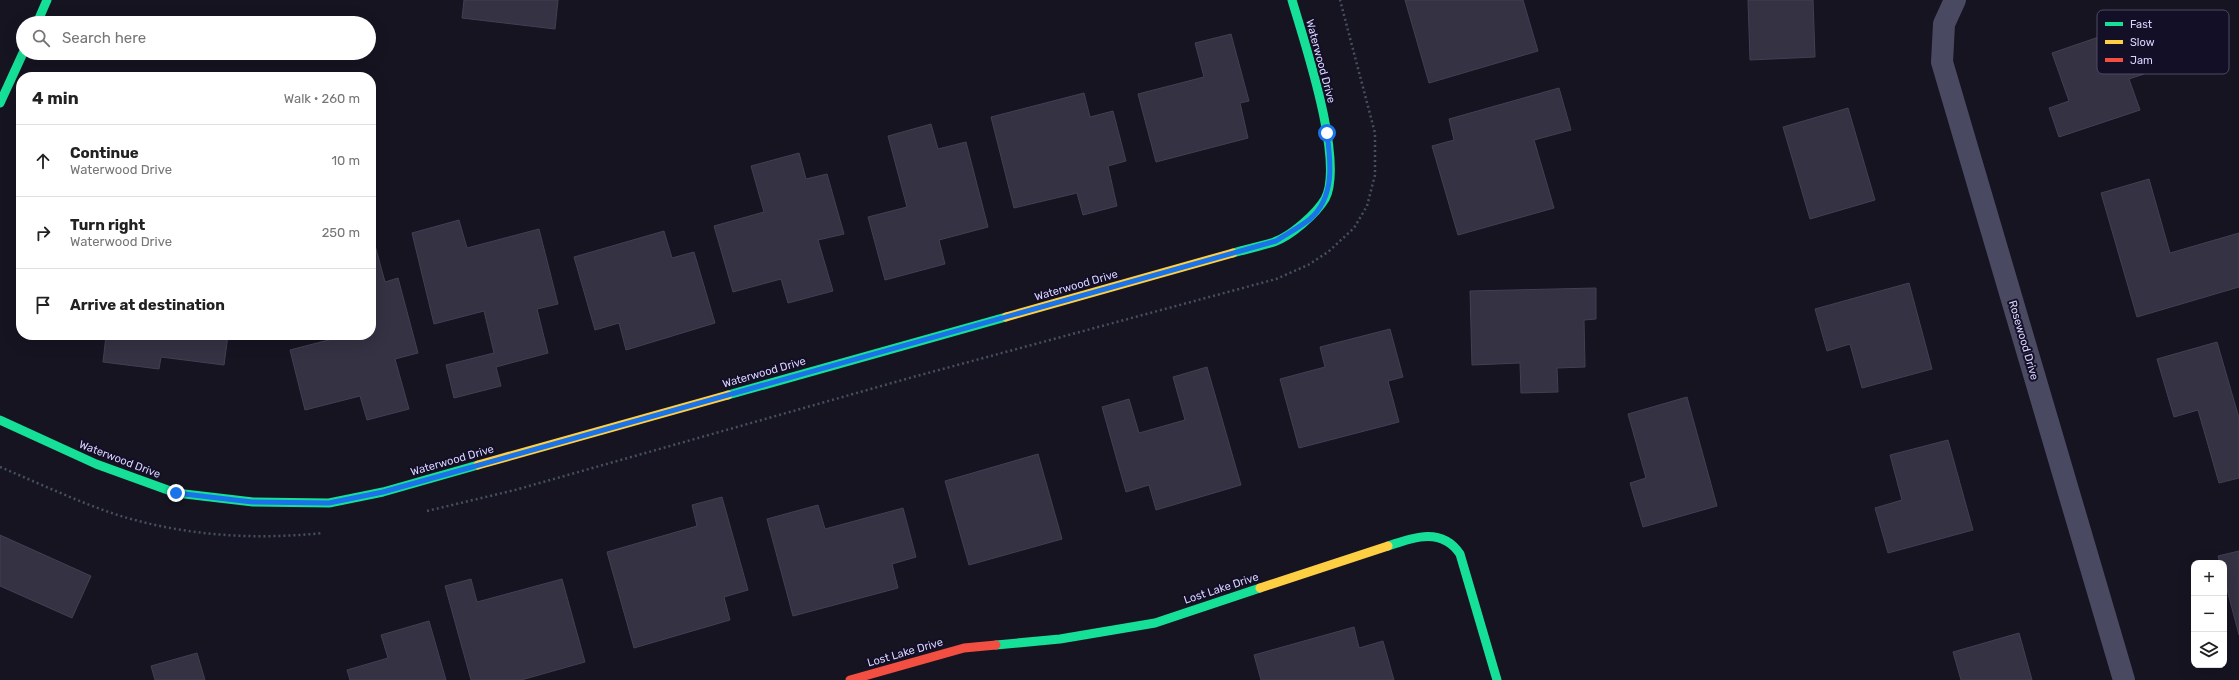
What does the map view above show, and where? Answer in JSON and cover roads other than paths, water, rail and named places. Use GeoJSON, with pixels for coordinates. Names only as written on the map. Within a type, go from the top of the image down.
{"type":"FeatureCollection","features":[{"type":"Feature","properties":{"kind":"street"},"geometry":{"type":"LineString","coordinates":[[40,16],[47,0]]}},
{"type":"Feature","properties":{"kind":"street","name":"Waterwood Drive"},"geometry":{"type":"LineString","coordinates":[[0,420],[96,464],[176,493],[252,502],[329,503],[383,492],[1276,241],[1310,218],[1327,196],[1332,164],[1327,133],[1292,0]]}},
{"type":"Feature","properties":{"kind":"street","name":"Rosewood Drive"},"geometry":{"type":"LineString","coordinates":[[1955,0],[1944,24],[1942,62],[2124,680]]}},
{"type":"Feature","properties":{"kind":"street"},"geometry":{"type":"LineString","coordinates":[[0,103],[20,60]]}},
{"type":"Feature","properties":{"kind":"street","name":"Lost Lake Drive"},"geometry":{"type":"LineString","coordinates":[[850,680],[964,648],[1060,640],[1155,623],[1406,540],[1442,536],[1454,543],[1460,554],[1496,680]]}}]}
